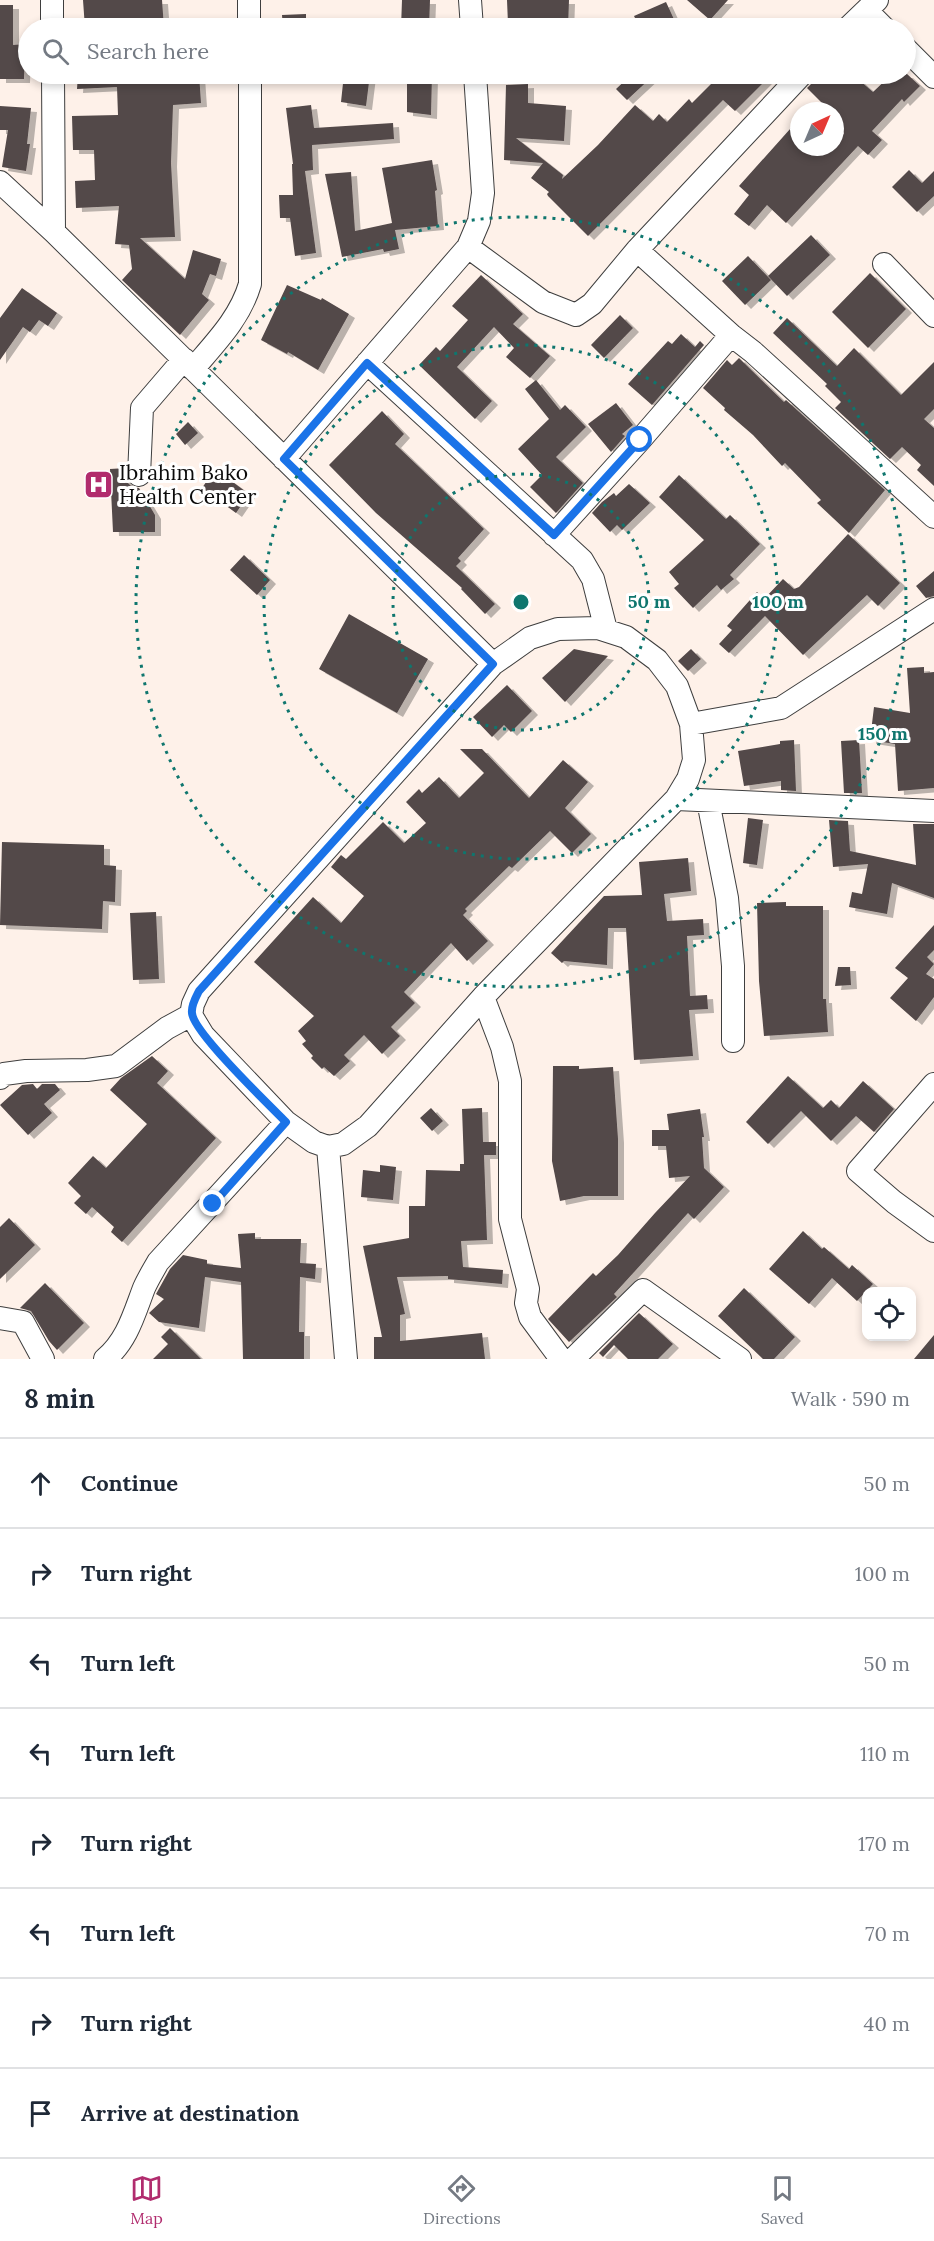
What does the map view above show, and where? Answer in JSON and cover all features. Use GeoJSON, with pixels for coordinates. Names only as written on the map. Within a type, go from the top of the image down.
{"type":"FeatureCollection","features":[{"type":"Feature","properties":{"kind":"street"},"geometry":{"type":"LineString","coordinates":[[52,0],[52,18]]}},
{"type":"Feature","properties":{"kind":"street"},"geometry":{"type":"LineString","coordinates":[[249,0],[249,18]]}},
{"type":"Feature","properties":{"kind":"street"},"geometry":{"type":"LineString","coordinates":[[470,0],[471,18]]}},
{"type":"Feature","properties":{"kind":"street"},"geometry":{"type":"LineString","coordinates":[[859,18],[872,6]]}},
{"type":"Feature","properties":{"kind":"street"},"geometry":{"type":"LineString","coordinates":[[916,59],[934,77]]}},
{"type":"Feature","properties":{"kind":"street"},"geometry":{"type":"LineString","coordinates":[[53,84],[54,232]]}},
{"type":"Feature","properties":{"kind":"street"},"geometry":{"type":"LineString","coordinates":[[139,475],[142,408],[227,330],[244,302],[250,284],[249,84]]}},
{"type":"Feature","properties":{"kind":"street"},"geometry":{"type":"LineString","coordinates":[[284,459],[468,247],[479,221],[483,193],[476,84]]}},
{"type":"Feature","properties":{"kind":"street"},"geometry":{"type":"LineString","coordinates":[[468,247],[543,302],[576,315],[592,303],[637,250],[793,84]]}},
{"type":"Feature","properties":{"kind":"street"},"geometry":{"type":"LineString","coordinates":[[0,182],[54,232],[493,664]]}},
{"type":"Feature","properties":{"kind":"street"},"geometry":{"type":"LineString","coordinates":[[637,250],[934,517]]}},
{"type":"Feature","properties":{"kind":"street"},"geometry":{"type":"LineString","coordinates":[[884,264],[934,316]]}},
{"type":"Feature","properties":{"kind":"street"},"geometry":{"type":"LineString","coordinates":[[554,535],[640,440],[730,335]]}},
{"type":"Feature","properties":{"kind":"street"},"geometry":{"type":"LineString","coordinates":[[367,363],[582,560],[593,579],[606,630]]}},
{"type":"Feature","properties":{"kind":"street"},"geometry":{"type":"LineString","coordinates":[[691,724],[781,708],[934,609]]}},
{"type":"Feature","properties":{"kind":"street"},"geometry":{"type":"LineString","coordinates":[[598,628],[626,637],[657,660],[677,686],[691,724],[694,760],[688,778],[676,799],[483,997],[368,1126],[343,1144],[328,1148],[314,1142],[286,1122],[203,1035],[191,1015],[193,1004],[199,991],[493,664],[530,638],[558,629],[598,628]]}},
{"type":"Feature","properties":{"kind":"street"},"geometry":{"type":"LineString","coordinates":[[676,799],[934,810]]}},
{"type":"Feature","properties":{"kind":"street"},"geometry":{"type":"LineString","coordinates":[[708,801],[727,898],[733,966],[733,1041]]}},
{"type":"Feature","properties":{"kind":"street"},"geometry":{"type":"LineString","coordinates":[[483,997],[502,1047],[510,1081],[510,1219],[528,1289],[526,1303],[530,1317],[561,1359]]}},
{"type":"Feature","properties":{"kind":"street"},"geometry":{"type":"LineString","coordinates":[[0,1078],[4,1074],[26,1071],[87,1070],[116,1066],[167,1028],[191,1015]]}},
{"type":"Feature","properties":{"kind":"street"},"geometry":{"type":"LineString","coordinates":[[934,1084],[858,1171],[894,1202],[934,1231]]}},
{"type":"Feature","properties":{"kind":"street"},"geometry":{"type":"LineString","coordinates":[[105,1359],[126,1334],[145,1286],[158,1262],[286,1122]]}},
{"type":"Feature","properties":{"kind":"street"},"geometry":{"type":"LineString","coordinates":[[328,1148],[346,1359]]}},
{"type":"Feature","properties":{"kind":"street"},"geometry":{"type":"LineString","coordinates":[[573,1359],[643,1290],[740,1359]]}},
{"type":"Feature","properties":{"kind":"street"},"geometry":{"type":"LineString","coordinates":[[0,1318],[22,1322],[43,1359]]}},
{"type":"Feature","properties":{"kind":"building"},"geometry":{"type":"Polygon","coordinates":[[[83,0],[162,0],[163,18],[84,18],[83,0]]]}},
{"type":"Feature","properties":{"kind":"building"},"geometry":{"type":"Polygon","coordinates":[[[402,0],[430,0],[429,18],[401,18],[402,0]]]}},
{"type":"Feature","properties":{"kind":"building"},"geometry":{"type":"Polygon","coordinates":[[[507,0],[569,0],[568,18],[508,18],[507,0]]]}},
{"type":"Feature","properties":{"kind":"building"},"geometry":{"type":"Polygon","coordinates":[[[687,0],[728,0],[712,18],[708,18],[687,0]]]}},
{"type":"Feature","properties":{"kind":"building"},"geometry":{"type":"Polygon","coordinates":[[[666,2],[673,18],[635,18],[634,16],[666,2]]]}},
{"type":"Feature","properties":{"kind":"building"},"geometry":{"type":"Polygon","coordinates":[[[0,5],[13,5],[13,45],[18,45],[18,79],[0,79],[0,5]]]}},
{"type":"Feature","properties":{"kind":"building"},"geometry":{"type":"Polygon","coordinates":[[[306,14],[306,18],[282,18],[282,15],[306,14]]]}},
{"type":"Feature","properties":{"kind":"building"},"geometry":{"type":"Polygon","coordinates":[[[916,82],[920,86],[904,102],[902,99],[872,131],[882,140],[868,155],[858,146],[786,223],[767,205],[749,226],[734,214],[749,195],[739,186],[790,129],[790,156],[844,156],[844,102],[821,102],[807,88],[811,84],[864,84],[873,92],[881,84],[916,82]]]}},
{"type":"Feature","properties":{"kind":"building"},"geometry":{"type":"Polygon","coordinates":[[[77,84],[200,84],[201,103],[173,105],[171,163],[175,237],[140,238],[185,279],[193,250],[221,259],[216,276],[210,274],[202,294],[209,300],[180,335],[122,280],[132,269],[129,245],[115,244],[119,206],[76,208],[75,181],[95,180],[94,150],[73,150],[72,116],[118,115],[117,87],[77,89],[77,84]]]}},
{"type":"Feature","properties":{"kind":"building"},"geometry":{"type":"Polygon","coordinates":[[[343,84],[369,84],[366,106],[341,102],[343,84]]]}},
{"type":"Feature","properties":{"kind":"building"},"geometry":{"type":"Polygon","coordinates":[[[407,84],[432,84],[431,115],[407,112],[407,84]]]}},
{"type":"Feature","properties":{"kind":"building"},"geometry":{"type":"Polygon","coordinates":[[[528,84],[528,103],[566,106],[564,141],[516,138],[563,175],[562,179],[635,105],[653,121],[659,114],[667,122],[689,99],[692,103],[711,84],[762,84],[735,111],[723,100],[588,236],[548,196],[549,192],[531,178],[543,163],[504,160],[506,85],[528,84]]]}},
{"type":"Feature","properties":{"kind":"building"},"geometry":{"type":"Polygon","coordinates":[[[621,84],[644,84],[627,100],[616,89],[621,84]]]}},
{"type":"Feature","properties":{"kind":"building"},"geometry":{"type":"Polygon","coordinates":[[[311,105],[314,128],[393,123],[394,139],[312,145],[313,170],[305,171],[316,253],[295,256],[290,218],[280,218],[279,195],[293,195],[293,164],[286,108],[311,105]]]}},
{"type":"Feature","properties":{"kind":"building"},"geometry":{"type":"Polygon","coordinates":[[[0,106],[31,108],[27,144],[30,144],[26,171],[2,167],[8,130],[0,130],[0,106]]]}},
{"type":"Feature","properties":{"kind":"building"},"geometry":{"type":"Polygon","coordinates":[[[432,160],[437,190],[435,191],[438,226],[395,230],[399,249],[384,252],[383,249],[342,257],[325,174],[351,172],[355,231],[392,223],[382,168],[432,160]]]}},
{"type":"Feature","properties":{"kind":"building"},"geometry":{"type":"Polygon","coordinates":[[[909,170],[922,183],[934,171],[934,196],[917,212],[892,187],[909,170]]]}},
{"type":"Feature","properties":{"kind":"building"},"geometry":{"type":"Polygon","coordinates":[[[811,235],[830,255],[787,296],[768,276],[811,235]]]}},
{"type":"Feature","properties":{"kind":"building"},"geometry":{"type":"Polygon","coordinates":[[[748,256],[771,280],[745,305],[722,281],[748,256]]]}},
{"type":"Feature","properties":{"kind":"building"},"geometry":{"type":"Polygon","coordinates":[[[870,273],[906,309],[868,348],[832,312],[870,273]]]}},
{"type":"Feature","properties":{"kind":"building"},"geometry":{"type":"Polygon","coordinates":[[[481,275],[523,314],[513,324],[550,356],[530,378],[506,357],[514,348],[494,327],[457,367],[492,401],[475,419],[419,365],[436,347],[440,351],[468,320],[452,306],[481,275]]]}},
{"type":"Feature","properties":{"kind":"building"},"geometry":{"type":"Polygon","coordinates":[[[287,285],[321,300],[322,298],[349,314],[318,370],[288,352],[287,354],[261,340],[287,285]]]}},
{"type":"Feature","properties":{"kind":"building"},"geometry":{"type":"Polygon","coordinates":[[[22,288],[57,313],[48,326],[39,320],[30,332],[23,327],[0,360],[0,318],[22,288]]]}},
{"type":"Feature","properties":{"kind":"building"},"geometry":{"type":"Polygon","coordinates":[[[620,315],[633,328],[604,358],[591,345],[620,315]]]}},
{"type":"Feature","properties":{"kind":"building"},"geometry":{"type":"Polygon","coordinates":[[[787,318],[837,366],[854,348],[901,395],[934,362],[934,409],[924,419],[934,428],[934,486],[917,470],[921,465],[902,447],[890,459],[835,408],[841,402],[825,386],[827,384],[773,333],[787,318]]]}},
{"type":"Feature","properties":{"kind":"building"},"geometry":{"type":"Polygon","coordinates":[[[681,334],[695,347],[700,341],[704,345],[652,405],[628,384],[668,341],[672,344],[681,334]]]}},
{"type":"Feature","properties":{"kind":"building"},"geometry":{"type":"Polygon","coordinates":[[[739,358],[784,402],[786,400],[885,490],[849,533],[817,503],[821,500],[785,463],[782,466],[703,388],[727,360],[732,365],[739,358]]]}},
{"type":"Feature","properties":{"kind":"building"},"geometry":{"type":"Polygon","coordinates":[[[536,380],[560,410],[565,405],[586,427],[556,457],[583,483],[556,513],[530,487],[542,475],[518,449],[549,419],[525,389],[536,380]]]}},
{"type":"Feature","properties":{"kind":"building"},"geometry":{"type":"Polygon","coordinates":[[[616,403],[633,425],[622,434],[625,436],[611,452],[588,424],[616,403]]]}},
{"type":"Feature","properties":{"kind":"building"},"geometry":{"type":"Polygon","coordinates":[[[382,411],[404,434],[395,444],[484,529],[458,558],[461,561],[456,566],[495,604],[485,614],[462,588],[376,513],[329,465],[382,411]]]}},
{"type":"Feature","properties":{"kind":"building"},"geometry":{"type":"Polygon","coordinates":[[[188,422],[198,433],[185,445],[176,434],[188,422]]]}},
{"type":"Feature","properties":{"kind":"building"},"geometry":{"type":"Polygon","coordinates":[[[126,468],[127,482],[132,487],[139,488],[155,515],[155,532],[113,532],[110,469],[126,468]]]}},
{"type":"Feature","properties":{"kind":"building"},"geometry":{"type":"Polygon","coordinates":[[[215,469],[249,494],[236,513],[202,488],[215,469]]]}},
{"type":"Feature","properties":{"kind":"building"},"geometry":{"type":"Polygon","coordinates":[[[679,475],[726,519],[730,515],[760,544],[730,575],[734,579],[721,590],[717,585],[693,608],[674,588],[679,584],[669,572],[704,540],[659,497],[679,475]]]}},
{"type":"Feature","properties":{"kind":"building"},"geometry":{"type":"Polygon","coordinates":[[[629,484],[650,503],[622,530],[617,525],[610,532],[592,513],[602,502],[614,493],[616,496],[629,484]]]}},
{"type":"Feature","properties":{"kind":"building"},"geometry":{"type":"Polygon","coordinates":[[[848,534],[900,583],[878,606],[867,595],[803,655],[765,616],[729,653],[719,644],[732,630],[727,626],[757,592],[764,599],[783,579],[794,589],[799,587],[848,534]]]}},
{"type":"Feature","properties":{"kind":"building"},"geometry":{"type":"Polygon","coordinates":[[[244,555],[270,580],[257,595],[230,570],[244,555]]]}},
{"type":"Feature","properties":{"kind":"building"},"geometry":{"type":"Polygon","coordinates":[[[934,571],[934,596],[926,598],[916,586],[934,571]]]}},
{"type":"Feature","properties":{"kind":"building"},"geometry":{"type":"Polygon","coordinates":[[[349,614],[428,659],[397,713],[319,669],[349,614]]]}},
{"type":"Feature","properties":{"kind":"building"},"geometry":{"type":"Polygon","coordinates":[[[574,649],[608,656],[565,702],[542,678],[574,649]]]}},
{"type":"Feature","properties":{"kind":"building"},"geometry":{"type":"Polygon","coordinates":[[[691,649],[701,659],[688,671],[678,661],[691,649]]]}},
{"type":"Feature","properties":{"kind":"building"},"geometry":{"type":"Polygon","coordinates":[[[924,667],[924,673],[934,672],[934,788],[898,791],[895,744],[870,740],[874,707],[910,713],[907,668],[924,667]]]}},
{"type":"Feature","properties":{"kind":"building"},"geometry":{"type":"Polygon","coordinates":[[[507,685],[532,711],[511,732],[504,725],[492,737],[473,717],[507,685]]]}},
{"type":"Feature","properties":{"kind":"building"},"geometry":{"type":"Polygon","coordinates":[[[794,740],[796,791],[781,790],[781,781],[744,786],[738,751],[794,740]]]}},
{"type":"Feature","properties":{"kind":"building"},"geometry":{"type":"Polygon","coordinates":[[[859,740],[862,793],[844,793],[841,741],[859,740]]]}},
{"type":"Feature","properties":{"kind":"building"},"geometry":{"type":"Polygon","coordinates":[[[460,749],[482,749],[529,798],[563,760],[588,782],[565,808],[591,834],[572,853],[550,831],[512,868],[509,866],[465,909],[467,911],[463,915],[488,941],[467,961],[451,943],[404,992],[415,1003],[391,1027],[400,1036],[382,1054],[364,1035],[344,1055],[350,1061],[334,1076],[324,1067],[322,1069],[311,1058],[313,1056],[302,1044],[306,1041],[298,1031],[314,1016],[254,962],[313,897],[341,923],[364,896],[331,867],[341,855],[346,859],[383,822],[404,843],[426,823],[406,802],[419,789],[422,793],[439,777],[459,798],[484,773],[460,749]]]}},
{"type":"Feature","properties":{"kind":"building"},"geometry":{"type":"Polygon","coordinates":[[[748,818],[763,820],[757,865],[743,863],[748,818]]]}},
{"type":"Feature","properties":{"kind":"building"},"geometry":{"type":"Polygon","coordinates":[[[829,820],[848,821],[850,851],[916,865],[913,824],[934,824],[934,898],[892,883],[887,914],[849,907],[852,892],[862,894],[868,864],[833,867],[829,820]]]}},
{"type":"Feature","properties":{"kind":"building"},"geometry":{"type":"Polygon","coordinates":[[[2,842],[104,845],[104,865],[116,866],[115,902],[103,901],[102,929],[0,925],[2,842]]]}},
{"type":"Feature","properties":{"kind":"building"},"geometry":{"type":"Polygon","coordinates":[[[688,858],[691,891],[664,894],[667,921],[703,919],[704,935],[687,936],[690,996],[707,995],[708,1009],[689,1010],[693,1056],[634,1060],[626,928],[608,928],[607,965],[564,961],[562,963],[551,953],[604,896],[642,895],[639,862],[688,858]]]}},
{"type":"Feature","properties":{"kind":"building"},"geometry":{"type":"Polygon","coordinates":[[[786,902],[786,906],[823,906],[823,999],[826,999],[828,1032],[764,1036],[759,981],[757,903],[786,902]]]}},
{"type":"Feature","properties":{"kind":"building"},"geometry":{"type":"Polygon","coordinates":[[[156,912],[159,979],[133,980],[130,913],[156,912]]]}},
{"type":"Feature","properties":{"kind":"building"},"geometry":{"type":"Polygon","coordinates":[[[934,925],[934,950],[927,957],[934,964],[926,974],[934,979],[934,997],[916,1021],[890,998],[908,978],[895,968],[934,925]]]}},
{"type":"Feature","properties":{"kind":"building"},"geometry":{"type":"Polygon","coordinates":[[[838,967],[850,967],[851,985],[835,986],[838,967]]]}},
{"type":"Feature","properties":{"kind":"building"},"geometry":{"type":"Polygon","coordinates":[[[152,1056],[168,1071],[157,1083],[216,1138],[122,1242],[111,1232],[114,1227],[92,1207],[86,1214],[74,1203],[81,1196],[68,1183],[93,1156],[106,1168],[147,1124],[110,1090],[121,1078],[152,1056]]]}},
{"type":"Feature","properties":{"kind":"building"},"geometry":{"type":"Polygon","coordinates":[[[553,1066],[579,1066],[579,1069],[613,1067],[618,1139],[618,1196],[584,1196],[560,1201],[552,1161],[553,1066]]]}},
{"type":"Feature","properties":{"kind":"building"},"geometry":{"type":"Polygon","coordinates":[[[788,1076],[823,1108],[831,1100],[839,1108],[863,1081],[894,1109],[874,1132],[856,1116],[831,1141],[801,1111],[768,1144],[746,1122],[788,1076]]]}},
{"type":"Feature","properties":{"kind":"building"},"geometry":{"type":"Polygon","coordinates":[[[33,1084],[37,1089],[42,1084],[55,1084],[60,1090],[44,1104],[52,1113],[28,1135],[0,1105],[22,1085],[33,1084]]]}},
{"type":"Feature","properties":{"kind":"building"},"geometry":{"type":"Polygon","coordinates":[[[431,1108],[443,1121],[432,1131],[420,1118],[431,1108]]]}},
{"type":"Feature","properties":{"kind":"building"},"geometry":{"type":"Polygon","coordinates":[[[482,1108],[483,1142],[496,1142],[496,1155],[484,1155],[487,1240],[461,1241],[463,1267],[503,1270],[502,1284],[448,1279],[448,1276],[397,1277],[405,1314],[400,1315],[400,1341],[482,1333],[485,1359],[374,1359],[374,1337],[382,1337],[363,1246],[409,1238],[409,1206],[425,1206],[426,1170],[460,1171],[460,1164],[464,1164],[462,1109],[482,1108]]]}},
{"type":"Feature","properties":{"kind":"building"},"geometry":{"type":"Polygon","coordinates":[[[700,1109],[704,1137],[702,1137],[704,1168],[724,1187],[694,1219],[688,1213],[614,1294],[617,1297],[569,1342],[548,1319],[593,1273],[596,1276],[618,1255],[690,1176],[669,1178],[666,1146],[652,1146],[652,1130],[669,1130],[667,1114],[700,1109]]]}},
{"type":"Feature","properties":{"kind":"building"},"geometry":{"type":"Polygon","coordinates":[[[380,1165],[396,1167],[393,1200],[361,1197],[363,1170],[380,1172],[380,1165]]]}},
{"type":"Feature","properties":{"kind":"building"},"geometry":{"type":"Polygon","coordinates":[[[9,1218],[35,1245],[0,1279],[0,1227],[9,1218]]]}},
{"type":"Feature","properties":{"kind":"building"},"geometry":{"type":"Polygon","coordinates":[[[803,1231],[822,1249],[824,1247],[849,1269],[852,1265],[873,1284],[870,1287],[862,1287],[862,1296],[857,1301],[832,1278],[809,1304],[769,1269],[803,1231]]]}},
{"type":"Feature","properties":{"kind":"building"},"geometry":{"type":"Polygon","coordinates":[[[255,1233],[255,1239],[301,1239],[300,1263],[316,1264],[315,1279],[300,1277],[299,1332],[304,1332],[304,1359],[243,1359],[241,1282],[205,1277],[199,1328],[159,1322],[149,1313],[164,1299],[156,1294],[170,1269],[183,1255],[207,1260],[207,1264],[241,1268],[238,1234],[255,1233]]]}},
{"type":"Feature","properties":{"kind":"building"},"geometry":{"type":"Polygon","coordinates":[[[45,1283],[84,1323],[57,1350],[31,1311],[20,1308],[45,1283]]]}},
{"type":"Feature","properties":{"kind":"building"},"geometry":{"type":"Polygon","coordinates":[[[744,1288],[795,1337],[774,1359],[763,1359],[718,1316],[744,1288]]]}},
{"type":"Feature","properties":{"kind":"building"},"geometry":{"type":"Polygon","coordinates":[[[639,1313],[673,1344],[658,1359],[628,1359],[614,1345],[603,1357],[599,1353],[639,1313]]]}},
{"type":"Feature","properties":{"kind":"building"},"geometry":{"type":"Polygon","coordinates":[[[170,1328],[201,1359],[153,1359],[168,1344],[161,1337],[170,1328]]]}},
{"type":"Feature","properties":{"kind":"building"},"geometry":{"type":"Polygon","coordinates":[[[934,1335],[934,1359],[914,1359],[934,1335]]]}},
{"type":"Feature","properties":{"kind":"place","name":"Ibrahim Bako Health Center"},"geometry":{"type":"Point","coordinates":[98,484]}},
{"type":"Feature","properties":{"kind":"route"},"geometry":{"type":"LineString","coordinates":[[213,1204],[286,1122],[203,1035],[191,1015],[199,991],[493,664],[284,459],[367,363],[554,535],[640,440]]}}]}
